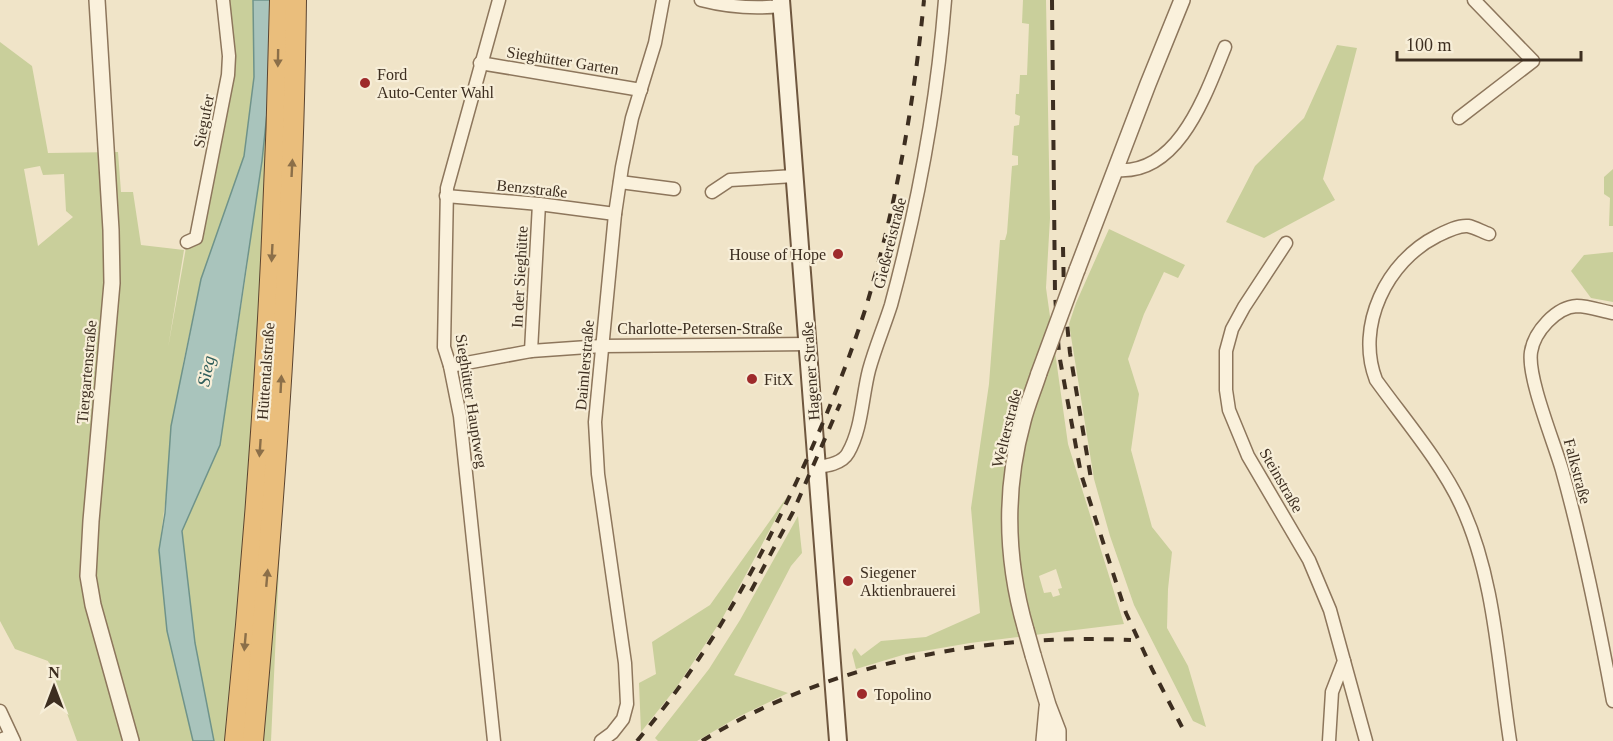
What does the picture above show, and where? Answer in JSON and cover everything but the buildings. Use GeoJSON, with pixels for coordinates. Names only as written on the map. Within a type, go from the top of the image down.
{"type":"FeatureCollection","features":[{"type":"Feature","properties":{"kind":"highway","name":"Hüttentalstraße"},"geometry":{"type":"LineString","coordinates":[[235,741],[257,497],[270,301],[280,0]]}},
{"type":"Feature","properties":{"kind":"highway","name":"Hüttentalstraße"},"geometry":{"type":"LineString","coordinates":[[253,741],[281,392],[295,115],[296,0]]}},
{"type":"Feature","properties":{"kind":"main road","name":"Hagener Straße"},"geometry":{"type":"LineString","coordinates":[[781,3],[838,741]]}},
{"type":"Feature","properties":{"kind":"street","name":"Tiergartenstraße"},"geometry":{"type":"LineString","coordinates":[[97,0],[112,264],[88,576],[93,605],[132,741]]}},
{"type":"Feature","properties":{"kind":"street","name":"Siegufer"},"geometry":{"type":"LineString","coordinates":[[187,242],[196,238],[228,75],[229,56],[223,0]]}},
{"type":"Feature","properties":{"kind":"street","name":"Sieghütter Hauptweg"},"geometry":{"type":"LineString","coordinates":[[495,741],[460,416],[444,347],[446,196],[456,149],[499,0]]}},
{"type":"Feature","properties":{"kind":"street","name":"Daimlerstraße"},"geometry":{"type":"LineString","coordinates":[[611,738],[623,719],[627,704],[626,663],[598,474],[596,422],[620,182],[632,118],[655,43],[663,0]]}},
{"type":"Feature","properties":{"kind":"street"},"geometry":{"type":"LineString","coordinates":[[702,0],[763,8],[781,3]]}},
{"type":"Feature","properties":{"kind":"street","name":"Gießereistraße"},"geometry":{"type":"LineString","coordinates":[[816,467],[830,465],[847,456],[855,436],[870,369],[890,305],[923,170],[939,69],[945,0]]}},
{"type":"Feature","properties":{"kind":"street","name":"Welterstraße"},"geometry":{"type":"LineString","coordinates":[[1058,741],[1055,722],[1047,705],[1026,630],[1013,570],[1009,519],[1016,447],[1023,419],[1077,270],[1182,0]]}},
{"type":"Feature","properties":{"kind":"street"},"geometry":{"type":"LineString","coordinates":[[1459,118],[1533,61],[1474,0]]}},
{"type":"Feature","properties":{"kind":"street"},"geometry":{"type":"LineString","coordinates":[[1116,170],[1125,171],[1152,162],[1177,140],[1198,112],[1226,47]]}},
{"type":"Feature","properties":{"kind":"street","name":"Sieghütter Garten"},"geometry":{"type":"LineString","coordinates":[[480,63],[641,90]]}},
{"type":"Feature","properties":{"kind":"street"},"geometry":{"type":"LineString","coordinates":[[712,192],[730,180],[794,176]]}},
{"type":"Feature","properties":{"kind":"street"},"geometry":{"type":"LineString","coordinates":[[620,182],[674,189]]}},
{"type":"Feature","properties":{"kind":"street","name":"Benzstraße"},"geometry":{"type":"LineString","coordinates":[[446,196],[539,204],[615,214]]}},
{"type":"Feature","properties":{"kind":"street","name":"In der Sieghütte"},"geometry":{"type":"LineString","coordinates":[[531,351],[539,204]]}},
{"type":"Feature","properties":{"kind":"street"},"geometry":{"type":"LineString","coordinates":[[1489,234],[1467,226],[1455,229],[1423,243],[1406,258],[1389,278],[1382,292],[1373,319],[1369,346],[1376,380],[1448,480],[1472,534],[1492,613],[1510,741]]}},
{"type":"Feature","properties":{"kind":"street","name":"Steinstraße"},"geometry":{"type":"LineString","coordinates":[[1286,243],[1244,307],[1233,329],[1226,351],[1226,390],[1229,410],[1248,456],[1309,560],[1330,610],[1366,741]]}},
{"type":"Feature","properties":{"kind":"street","name":"Falkstraße"},"geometry":{"type":"LineString","coordinates":[[1613,313],[1577,306],[1566,309],[1554,316],[1537,335],[1531,352],[1534,377],[1580,542],[1613,701]]}},
{"type":"Feature","properties":{"kind":"street","name":"Charlotte-Petersen-Straße"},"geometry":{"type":"LineString","coordinates":[[450,366],[531,351],[602,346],[808,344]]}},
{"type":"Feature","properties":{"kind":"street"},"geometry":{"type":"LineString","coordinates":[[1329,741],[1332,692],[1344,661]]}},
{"type":"Feature","properties":{"kind":"street","name":"Welterstraße"},"geometry":{"type":"LineString","coordinates":[[1044,741],[1047,705]]}},
{"type":"Feature","properties":{"kind":"street"},"geometry":{"type":"LineString","coordinates":[[0,711],[8,739]]}},
{"type":"Feature","properties":{"kind":"green space"},"geometry":{"type":"Polygon","coordinates":[[[223,0],[253,0],[254,77],[244,156],[201,279],[183,363],[159,550],[184,703],[193,741],[77,741],[48,661],[15,649],[0,621],[0,42],[32,66],[48,153],[118,152],[121,192],[133,192],[141,245],[184,250],[168,348],[187,242],[196,238],[225,94],[223,0]],[[40,166],[24,169],[38,246],[73,217],[66,211],[64,174],[43,175],[40,166]]]}},
{"type":"Feature","properties":{"kind":"green space"},"geometry":{"type":"Polygon","coordinates":[[[305,0],[271,741],[214,741],[195,643],[182,531],[220,445],[247,268],[276,27],[305,0]]]}},
{"type":"Feature","properties":{"kind":"green space"},"geometry":{"type":"Polygon","coordinates":[[[1023,0],[1046,0],[1050,218],[1046,288],[1068,444],[1124,624],[970,643],[906,654],[856,669],[852,653],[855,648],[861,656],[881,641],[926,637],[980,613],[971,508],[989,384],[1000,240],[1005,240],[1007,233],[1012,166],[1018,165],[1018,156],[1012,155],[1014,126],[1019,125],[1020,116],[1015,114],[1016,94],[1019,94],[1020,75],[1027,75],[1029,24],[1022,23],[1023,0]],[[1056,569],[1039,576],[1044,593],[1051,592],[1053,597],[1060,595],[1058,589],[1062,588],[1056,569]]]}},
{"type":"Feature","properties":{"kind":"green space"},"geometry":{"type":"Polygon","coordinates":[[[1337,45],[1357,48],[1323,179],[1335,200],[1264,238],[1226,222],[1255,166],[1304,118],[1337,45]]]}},
{"type":"Feature","properties":{"kind":"green space"},"geometry":{"type":"Polygon","coordinates":[[[1613,169],[1613,226],[1609,226],[1610,198],[1604,194],[1604,177],[1613,169]]]}},
{"type":"Feature","properties":{"kind":"green space"},"geometry":{"type":"Polygon","coordinates":[[[1109,229],[1185,265],[1178,278],[1164,272],[1144,314],[1128,359],[1139,394],[1131,450],[1152,527],[1172,552],[1167,628],[1188,666],[1206,727],[1193,721],[1134,605],[1110,536],[1094,479],[1069,324],[1109,229]]]}},
{"type":"Feature","properties":{"kind":"green space"},"geometry":{"type":"Polygon","coordinates":[[[1613,252],[1613,302],[1591,298],[1571,271],[1584,255],[1613,252]]]}},
{"type":"Feature","properties":{"kind":"green space"},"geometry":{"type":"Polygon","coordinates":[[[789,494],[722,619],[676,688],[641,732],[639,683],[656,674],[652,642],[710,605],[789,494]]]}},
{"type":"Feature","properties":{"kind":"green space"},"geometry":{"type":"Polygon","coordinates":[[[798,516],[802,553],[791,566],[734,675],[788,693],[738,717],[697,741],[658,741],[655,738],[709,669],[740,620],[798,516]]]}},
{"type":"Feature","properties":{"kind":"water","name":"Sieg"},"geometry":{"type":"Polygon","coordinates":[[[253,0],[275,0],[276,27],[262,161],[220,445],[182,531],[195,643],[214,741],[193,741],[167,631],[159,550],[165,513],[171,426],[201,279],[244,156],[254,77],[253,0]]]}},
{"type":"Feature","properties":{"kind":"railway"},"geometry":{"type":"LineString","coordinates":[[637,741],[696,664],[746,581],[789,498],[836,390],[866,307],[895,193],[915,78],[924,0]]}},
{"type":"Feature","properties":{"kind":"railway"},"geometry":{"type":"LineString","coordinates":[[1052,0],[1055,294],[1059,354],[1081,474],[1126,613],[1182,727]]}},
{"type":"Feature","properties":{"kind":"railway"},"geometry":{"type":"LineString","coordinates":[[1063,247],[1064,294],[1070,353],[1091,479]]}},
{"type":"Feature","properties":{"kind":"railway"},"geometry":{"type":"LineString","coordinates":[[751,591],[793,512],[840,404]]}},
{"type":"Feature","properties":{"kind":"railway"},"geometry":{"type":"LineString","coordinates":[[702,741],[751,714],[802,691],[855,673],[909,659],[964,648],[1019,642],[1075,639],[1131,640]]}},
{"type":"Feature","properties":{"kind":"place","name":"Ford Auto-Center Wahl"},"geometry":{"type":"Point","coordinates":[365,83]}},
{"type":"Feature","properties":{"kind":"place","name":"House of Hope"},"geometry":{"type":"Point","coordinates":[838,254]}},
{"type":"Feature","properties":{"kind":"place","name":"FitX"},"geometry":{"type":"Point","coordinates":[752,379]}},
{"type":"Feature","properties":{"kind":"place","name":"Siegener Aktienbrauerei"},"geometry":{"type":"Point","coordinates":[848,581]}},
{"type":"Feature","properties":{"kind":"place","name":"Topolino"},"geometry":{"type":"Point","coordinates":[862,694]}}]}
